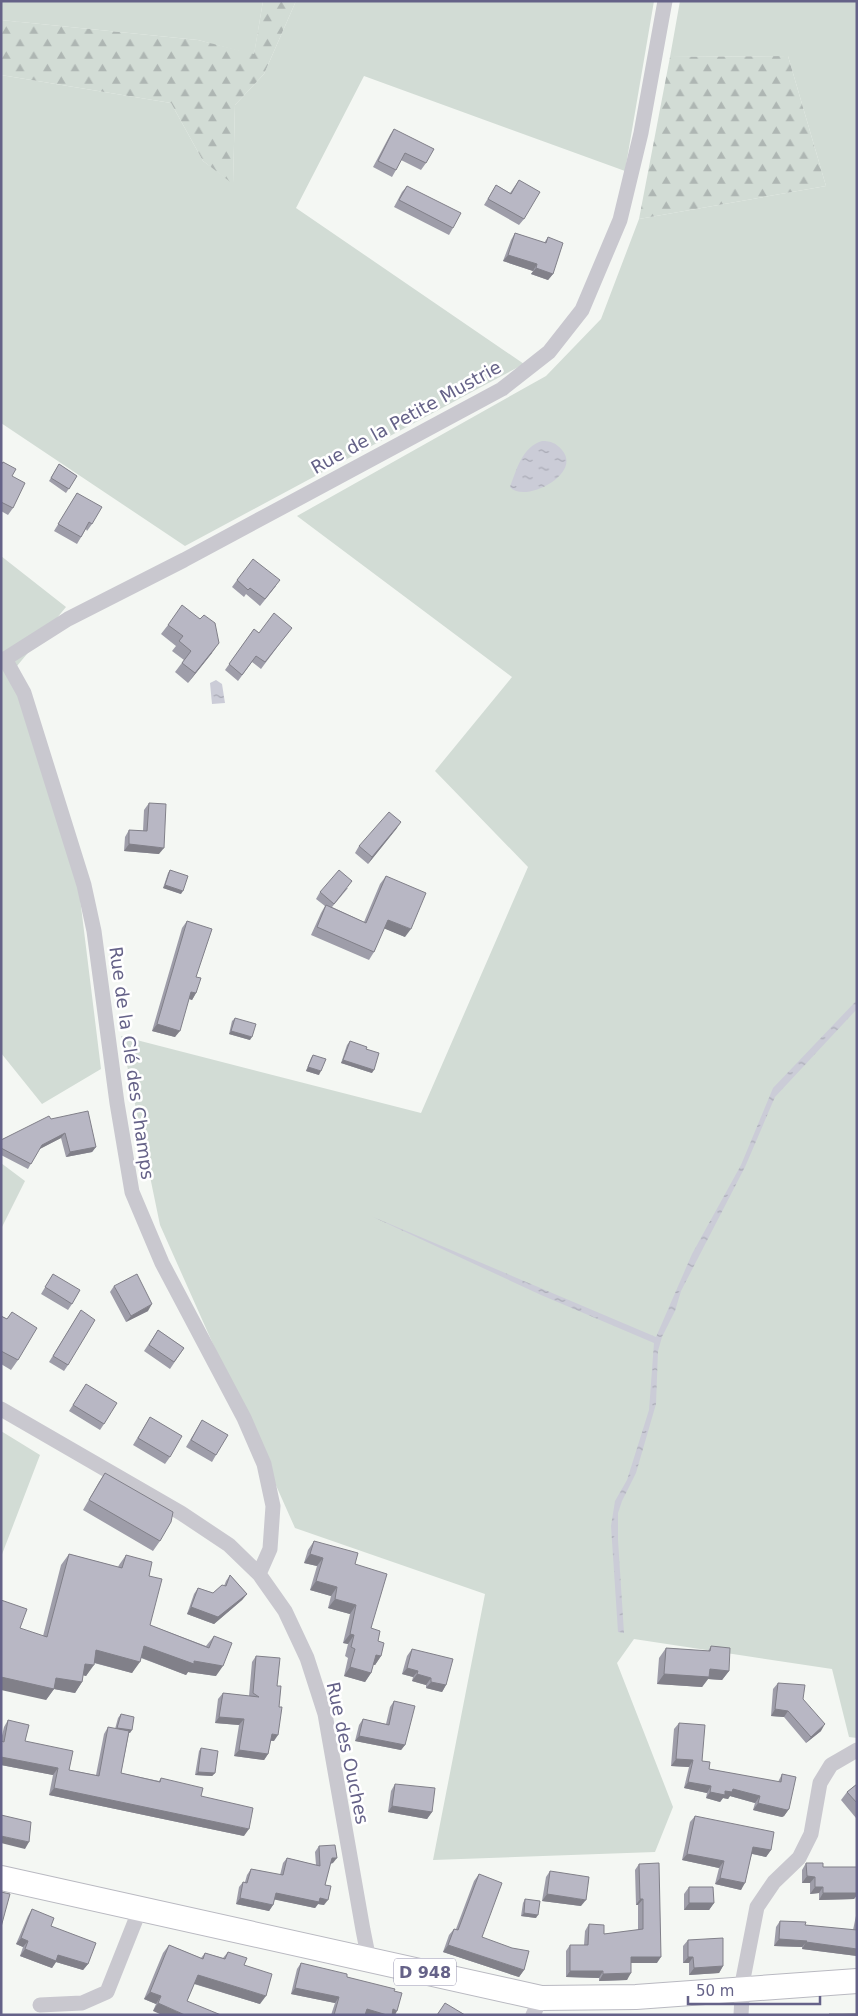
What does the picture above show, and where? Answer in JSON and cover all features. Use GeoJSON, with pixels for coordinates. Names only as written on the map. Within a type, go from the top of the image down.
{"type":"FeatureCollection","features":[{"type":"Feature","properties":{"kind":"main road","name":"D 948"},"geometry":{"type":"LineString","coordinates":[[1,1878],[366,1959],[537,2006],[857,1981]]}},
{"type":"Feature","properties":{"kind":"street","name":"Rue de la Petite Mustrie"},"geometry":{"type":"LineString","coordinates":[[3,659],[68,619],[184,560],[502,389],[548,352],[582,310],[620,220],[641,133],[664,1]]}},
{"type":"Feature","properties":{"kind":"street","name":"Rue de la Clé des Champs"},"geometry":{"type":"LineString","coordinates":[[3,659],[24,693],[84,886],[94,931],[117,1103],[132,1192],[162,1264],[244,1418],[264,1464],[273,1506],[270,1549],[259,1574]]}},
{"type":"Feature","properties":{"kind":"street","name":"Rue des Ouches"},"geometry":{"type":"LineString","coordinates":[[1,1409],[181,1514],[229,1545],[259,1574],[285,1611],[307,1658],[324,1714],[363,1930],[366,1959]]}},
{"type":"Feature","properties":{"kind":"street"},"geometry":{"type":"LineString","coordinates":[[741,2015],[741,1989],[757,1907],[774,1882],[799,1858],[811,1834],[820,1783],[831,1765],[857,1750]]}},
{"type":"Feature","properties":{"kind":"street"},"geometry":{"type":"LineString","coordinates":[[40,2005],[82,2003],[107,1992],[140,1909]]}},
{"type":"Feature","properties":{"kind":"green space"},"geometry":{"type":"Polygon","coordinates":[[[1,1],[263,1],[254,55],[198,40],[1,20],[1,1]]]}},
{"type":"Feature","properties":{"kind":"green space"},"geometry":{"type":"Polygon","coordinates":[[[263,1],[296,1],[264,74],[235,105],[233,184],[203,161],[171,103],[1,75],[1,20],[198,40],[254,54],[263,1]]]}},
{"type":"Feature","properties":{"kind":"green space"},"geometry":{"type":"Polygon","coordinates":[[[296,1],[654,1],[625,171],[364,76],[296,208],[524,364],[185,546],[1,423],[1,75],[171,103],[203,161],[233,183],[235,105],[264,74],[296,1]]]}},
{"type":"Feature","properties":{"kind":"green space"},"geometry":{"type":"Polygon","coordinates":[[[680,1],[857,1],[857,1738],[849,1737],[832,1669],[634,1639],[617,1663],[673,1807],[655,1852],[433,1860],[485,1594],[295,1528],[160,1225],[121,1036],[421,1113],[528,867],[435,771],[512,677],[297,516],[546,376],[601,319],[639,219],[826,186],[788,56],[670,57],[680,1]]]}},
{"type":"Feature","properties":{"kind":"green space"},"geometry":{"type":"Polygon","coordinates":[[[788,56],[826,186],[639,219],[670,57],[788,56]]]}},
{"type":"Feature","properties":{"kind":"green space"},"geometry":{"type":"Polygon","coordinates":[[[1,556],[66,607],[12,672],[77,874],[101,1069],[42,1104],[1,1053],[1,556]]]}},
{"type":"Feature","properties":{"kind":"green space"},"geometry":{"type":"Polygon","coordinates":[[[1,1163],[25,1181],[1,1229],[1,1163]]]}},
{"type":"Feature","properties":{"kind":"green space"},"geometry":{"type":"Polygon","coordinates":[[[1,1431],[40,1455],[1,1557],[1,1431]]]}},
{"type":"Feature","properties":{"kind":"water"},"geometry":{"type":"Polygon","coordinates":[[[542,441],[553,443],[562,450],[566,459],[565,468],[549,484],[538,489],[527,492],[517,491],[510,487],[525,453],[535,444],[542,441]]]}},
{"type":"Feature","properties":{"kind":"water"},"geometry":{"type":"Polygon","coordinates":[[[216,680],[222,684],[225,703],[212,704],[210,683],[216,680]]]}},
{"type":"Feature","properties":{"kind":"water"},"geometry":{"type":"Polygon","coordinates":[[[857,1000],[857,1009],[775,1097],[745,1167],[681,1291],[675,1311],[662,1337],[658,1351],[656,1404],[636,1473],[618,1513],[624,1633],[618,1632],[611,1526],[615,1501],[627,1480],[649,1410],[654,1343],[541,1295],[371,1216],[656,1337],[692,1254],[741,1165],[773,1088],[857,1000]]]}},
{"type":"Feature","properties":{"kind":"building"},"geometry":{"type":"Polygon","coordinates":[[[394,129],[434,149],[426,163],[405,153],[396,170],[378,161],[394,129]]]}},
{"type":"Feature","properties":{"kind":"building"},"geometry":{"type":"Polygon","coordinates":[[[519,180],[540,192],[524,219],[488,199],[496,185],[511,194],[519,180]]]}},
{"type":"Feature","properties":{"kind":"building"},"geometry":{"type":"Polygon","coordinates":[[[407,186],[461,213],[453,228],[399,200],[407,186]]]}},
{"type":"Feature","properties":{"kind":"building"},"geometry":{"type":"Polygon","coordinates":[[[515,233],[546,243],[548,237],[563,243],[553,274],[536,268],[537,264],[508,255],[515,233]]]}},
{"type":"Feature","properties":{"kind":"building"},"geometry":{"type":"Polygon","coordinates":[[[3,462],[16,469],[12,476],[25,483],[13,508],[1,502],[1,465],[3,462]]]}},
{"type":"Feature","properties":{"kind":"building"},"geometry":{"type":"Polygon","coordinates":[[[59,464],[77,476],[69,489],[51,478],[59,464]]]}},
{"type":"Feature","properties":{"kind":"building"},"geometry":{"type":"Polygon","coordinates":[[[77,493],[102,507],[92,524],[89,522],[81,537],[58,524],[77,493]]]}},
{"type":"Feature","properties":{"kind":"building"},"geometry":{"type":"Polygon","coordinates":[[[253,559],[280,580],[265,599],[250,588],[248,590],[237,580],[253,559]]]}},
{"type":"Feature","properties":{"kind":"building"},"geometry":{"type":"Polygon","coordinates":[[[182,605],[200,619],[204,615],[215,623],[219,643],[195,673],[182,663],[191,651],[179,641],[183,636],[168,625],[182,605]]]}},
{"type":"Feature","properties":{"kind":"building"},"geometry":{"type":"Polygon","coordinates":[[[274,613],[292,628],[265,662],[256,656],[242,675],[229,664],[254,629],[259,633],[274,613]]]}},
{"type":"Feature","properties":{"kind":"building"},"geometry":{"type":"Polygon","coordinates":[[[149,803],[166,804],[164,848],[129,844],[129,830],[147,831],[149,803]]]}},
{"type":"Feature","properties":{"kind":"building"},"geometry":{"type":"Polygon","coordinates":[[[389,812],[401,822],[372,857],[359,846],[389,812]]]}},
{"type":"Feature","properties":{"kind":"building"},"geometry":{"type":"Polygon","coordinates":[[[170,870],[188,876],[183,891],[165,885],[170,870]]]}},
{"type":"Feature","properties":{"kind":"building"},"geometry":{"type":"Polygon","coordinates":[[[339,870],[352,881],[334,904],[320,892],[339,870]]]}},
{"type":"Feature","properties":{"kind":"building"},"geometry":{"type":"Polygon","coordinates":[[[386,876],[426,893],[411,929],[388,920],[374,952],[317,927],[326,905],[366,923],[386,876]]]}},
{"type":"Feature","properties":{"kind":"building"},"geometry":{"type":"Polygon","coordinates":[[[187,921],[212,929],[196,977],[201,978],[196,993],[191,992],[180,1031],[157,1024],[187,921]]]}},
{"type":"Feature","properties":{"kind":"building"},"geometry":{"type":"Polygon","coordinates":[[[235,1018],[256,1024],[252,1037],[231,1031],[235,1018]]]}},
{"type":"Feature","properties":{"kind":"building"},"geometry":{"type":"Polygon","coordinates":[[[350,1041],[379,1053],[374,1070],[343,1060],[350,1041]]]}},
{"type":"Feature","properties":{"kind":"building"},"geometry":{"type":"Polygon","coordinates":[[[313,1055],[326,1059],[321,1071],[308,1067],[313,1055]]]}},
{"type":"Feature","properties":{"kind":"building"},"geometry":{"type":"Polygon","coordinates":[[[88,1111],[96,1147],[70,1152],[65,1133],[42,1145],[31,1164],[1,1148],[1,1140],[49,1116],[51,1119],[88,1111]]]}},
{"type":"Feature","properties":{"kind":"building"},"geometry":{"type":"Polygon","coordinates":[[[53,1274],[80,1290],[72,1304],[45,1287],[53,1274]]]}},
{"type":"Feature","properties":{"kind":"building"},"geometry":{"type":"Polygon","coordinates":[[[137,1274],[152,1304],[131,1316],[114,1286],[137,1274]]]}},
{"type":"Feature","properties":{"kind":"building"},"geometry":{"type":"Polygon","coordinates":[[[81,1310],[95,1320],[68,1365],[53,1356],[81,1310]]]}},
{"type":"Feature","properties":{"kind":"building"},"geometry":{"type":"Polygon","coordinates":[[[12,1312],[37,1328],[18,1360],[1,1351],[1,1316],[7,1319],[12,1312]]]}},
{"type":"Feature","properties":{"kind":"building"},"geometry":{"type":"Polygon","coordinates":[[[158,1330],[184,1348],[174,1362],[149,1345],[158,1330]]]}},
{"type":"Feature","properties":{"kind":"building"},"geometry":{"type":"Polygon","coordinates":[[[86,1384],[117,1403],[104,1424],[73,1405],[86,1384]]]}},
{"type":"Feature","properties":{"kind":"building"},"geometry":{"type":"Polygon","coordinates":[[[150,1417],[182,1436],[170,1457],[138,1438],[150,1417]]]}},
{"type":"Feature","properties":{"kind":"building"},"geometry":{"type":"Polygon","coordinates":[[[202,1420],[228,1435],[216,1455],[191,1440],[202,1420]]]}},
{"type":"Feature","properties":{"kind":"building"},"geometry":{"type":"Polygon","coordinates":[[[105,1473],[173,1512],[171,1522],[160,1541],[89,1500],[105,1473]]]}},
{"type":"Feature","properties":{"kind":"building"},"geometry":{"type":"Polygon","coordinates":[[[314,1541],[358,1553],[355,1564],[387,1574],[371,1628],[380,1631],[378,1641],[384,1643],[381,1656],[376,1655],[371,1673],[350,1667],[355,1649],[351,1647],[354,1635],[350,1634],[356,1605],[335,1599],[337,1587],[316,1581],[323,1558],[310,1554],[314,1541]]]}},
{"type":"Feature","properties":{"kind":"building"},"geometry":{"type":"Polygon","coordinates":[[[69,1554],[122,1568],[126,1555],[152,1562],[149,1576],[162,1579],[150,1625],[209,1648],[214,1636],[232,1643],[223,1666],[194,1661],[194,1664],[144,1646],[140,1662],[96,1650],[94,1665],[85,1664],[82,1682],[56,1678],[54,1689],[1,1677],[1,1600],[27,1609],[20,1628],[47,1637],[69,1554]]]}},
{"type":"Feature","properties":{"kind":"building"},"geometry":{"type":"Polygon","coordinates":[[[230,1575],[247,1594],[218,1617],[191,1607],[198,1588],[213,1593],[222,1585],[226,1586],[230,1575]]]}},
{"type":"Feature","properties":{"kind":"building"},"geometry":{"type":"Polygon","coordinates":[[[711,1646],[730,1648],[729,1671],[710,1669],[709,1677],[664,1674],[666,1648],[710,1651],[711,1646]]]}},
{"type":"Feature","properties":{"kind":"building"},"geometry":{"type":"Polygon","coordinates":[[[412,1649],[453,1659],[446,1685],[431,1682],[431,1678],[417,1674],[418,1671],[407,1668],[412,1649]]]}},
{"type":"Feature","properties":{"kind":"building"},"geometry":{"type":"Polygon","coordinates":[[[256,1656],[280,1658],[277,1686],[281,1686],[279,1707],[282,1707],[278,1735],[272,1734],[268,1754],[239,1750],[244,1719],[219,1717],[223,1693],[259,1697],[253,1693],[256,1656]]]}},
{"type":"Feature","properties":{"kind":"building"},"geometry":{"type":"Polygon","coordinates":[[[778,1683],[805,1685],[803,1699],[825,1724],[811,1737],[788,1711],[775,1709],[778,1683]]]}},
{"type":"Feature","properties":{"kind":"building"},"geometry":{"type":"Polygon","coordinates":[[[394,1701],[415,1706],[405,1745],[359,1736],[363,1719],[389,1725],[394,1701]]]}},
{"type":"Feature","properties":{"kind":"building"},"geometry":{"type":"Polygon","coordinates":[[[121,1714],[134,1717],[132,1730],[117,1728],[121,1714]]]}},
{"type":"Feature","properties":{"kind":"building"},"geometry":{"type":"Polygon","coordinates":[[[8,1720],[29,1725],[25,1741],[73,1751],[69,1770],[99,1776],[108,1727],[129,1731],[121,1773],[160,1782],[161,1778],[203,1788],[201,1796],[253,1808],[249,1829],[54,1788],[58,1768],[1,1757],[1,1741],[4,1742],[8,1720]]]}},
{"type":"Feature","properties":{"kind":"building"},"geometry":{"type":"Polygon","coordinates":[[[679,1723],[705,1725],[702,1761],[710,1762],[709,1769],[781,1782],[782,1774],[796,1777],[789,1809],[758,1803],[760,1796],[733,1789],[732,1792],[725,1791],[725,1795],[710,1792],[711,1786],[688,1782],[693,1760],[676,1759],[679,1723]]]}},
{"type":"Feature","properties":{"kind":"building"},"geometry":{"type":"Polygon","coordinates":[[[201,1748],[218,1751],[215,1773],[198,1772],[201,1748]]]}},
{"type":"Feature","properties":{"kind":"building"},"geometry":{"type":"Polygon","coordinates":[[[395,1784],[435,1788],[432,1812],[392,1806],[395,1784]]]}},
{"type":"Feature","properties":{"kind":"building"},"geometry":{"type":"Polygon","coordinates":[[[857,1784],[857,1803],[847,1792],[857,1784]]]}},
{"type":"Feature","properties":{"kind":"building"},"geometry":{"type":"Polygon","coordinates":[[[1,1815],[31,1822],[29,1842],[1,1836],[1,1815]]]}},
{"type":"Feature","properties":{"kind":"building"},"geometry":{"type":"Polygon","coordinates":[[[695,1816],[774,1832],[771,1850],[753,1847],[745,1883],[720,1878],[724,1861],[687,1854],[695,1816]]]}},
{"type":"Feature","properties":{"kind":"building"},"geometry":{"type":"Polygon","coordinates":[[[335,1845],[337,1858],[332,1858],[325,1885],[331,1886],[328,1900],[320,1898],[319,1902],[276,1893],[273,1905],[240,1898],[243,1882],[247,1883],[251,1869],[283,1875],[287,1858],[320,1866],[319,1846],[335,1845]]]}},
{"type":"Feature","properties":{"kind":"building"},"geometry":{"type":"Polygon","coordinates":[[[659,1863],[661,1957],[631,1957],[631,1973],[603,1974],[603,1971],[570,1971],[570,1945],[588,1945],[589,1924],[604,1925],[604,1934],[643,1929],[643,1899],[640,1899],[639,1864],[659,1863]]]}},
{"type":"Feature","properties":{"kind":"building"},"geometry":{"type":"Polygon","coordinates":[[[806,1863],[823,1863],[823,1867],[857,1867],[857,1893],[823,1893],[823,1887],[815,1887],[815,1877],[807,1876],[806,1863]]]}},
{"type":"Feature","properties":{"kind":"building"},"geometry":{"type":"Polygon","coordinates":[[[550,1871],[589,1877],[586,1900],[547,1894],[550,1871]]]}},
{"type":"Feature","properties":{"kind":"building"},"geometry":{"type":"Polygon","coordinates":[[[479,1874],[502,1883],[482,1937],[512,1948],[529,1951],[524,1970],[448,1945],[454,1929],[458,1930],[479,1874]]]}},
{"type":"Feature","properties":{"kind":"building"},"geometry":{"type":"Polygon","coordinates":[[[689,1887],[713,1887],[714,1903],[689,1903],[689,1887]]]}},
{"type":"Feature","properties":{"kind":"building"},"geometry":{"type":"Polygon","coordinates":[[[1,1892],[10,1894],[1,1927],[1,1892]]]}},
{"type":"Feature","properties":{"kind":"building"},"geometry":{"type":"Polygon","coordinates":[[[525,1899],[540,1901],[538,1915],[524,1913],[525,1899]]]}},
{"type":"Feature","properties":{"kind":"building"},"geometry":{"type":"Polygon","coordinates":[[[32,1909],[54,1918],[51,1926],[96,1943],[88,1964],[58,1955],[56,1961],[25,1949],[28,1941],[21,1938],[32,1909]]]}},
{"type":"Feature","properties":{"kind":"building"},"geometry":{"type":"Polygon","coordinates":[[[780,1921],[806,1922],[805,1925],[857,1930],[857,1949],[807,1941],[779,1939],[780,1921]]]}},
{"type":"Feature","properties":{"kind":"building"},"geometry":{"type":"Polygon","coordinates":[[[723,1938],[723,1966],[694,1968],[693,1957],[688,1957],[688,1940],[723,1938]]]}},
{"type":"Feature","properties":{"kind":"building"},"geometry":{"type":"Polygon","coordinates":[[[169,1945],[203,1959],[205,1953],[225,1959],[228,1952],[247,1958],[244,1965],[272,1974],[266,1996],[198,1975],[187,2001],[221,2015],[185,2015],[158,2003],[161,1996],[150,1992],[169,1945]]]}},
{"type":"Feature","properties":{"kind":"building"},"geometry":{"type":"Polygon","coordinates":[[[301,1963],[347,1974],[347,1977],[395,1989],[394,1991],[402,1993],[397,2011],[393,2009],[392,2015],[387,2015],[367,2009],[365,2015],[334,2015],[339,1997],[295,1988],[301,1963]]]}},
{"type":"Feature","properties":{"kind":"building"},"geometry":{"type":"Polygon","coordinates":[[[445,2003],[465,2015],[437,2015],[445,2003]]]}}]}
